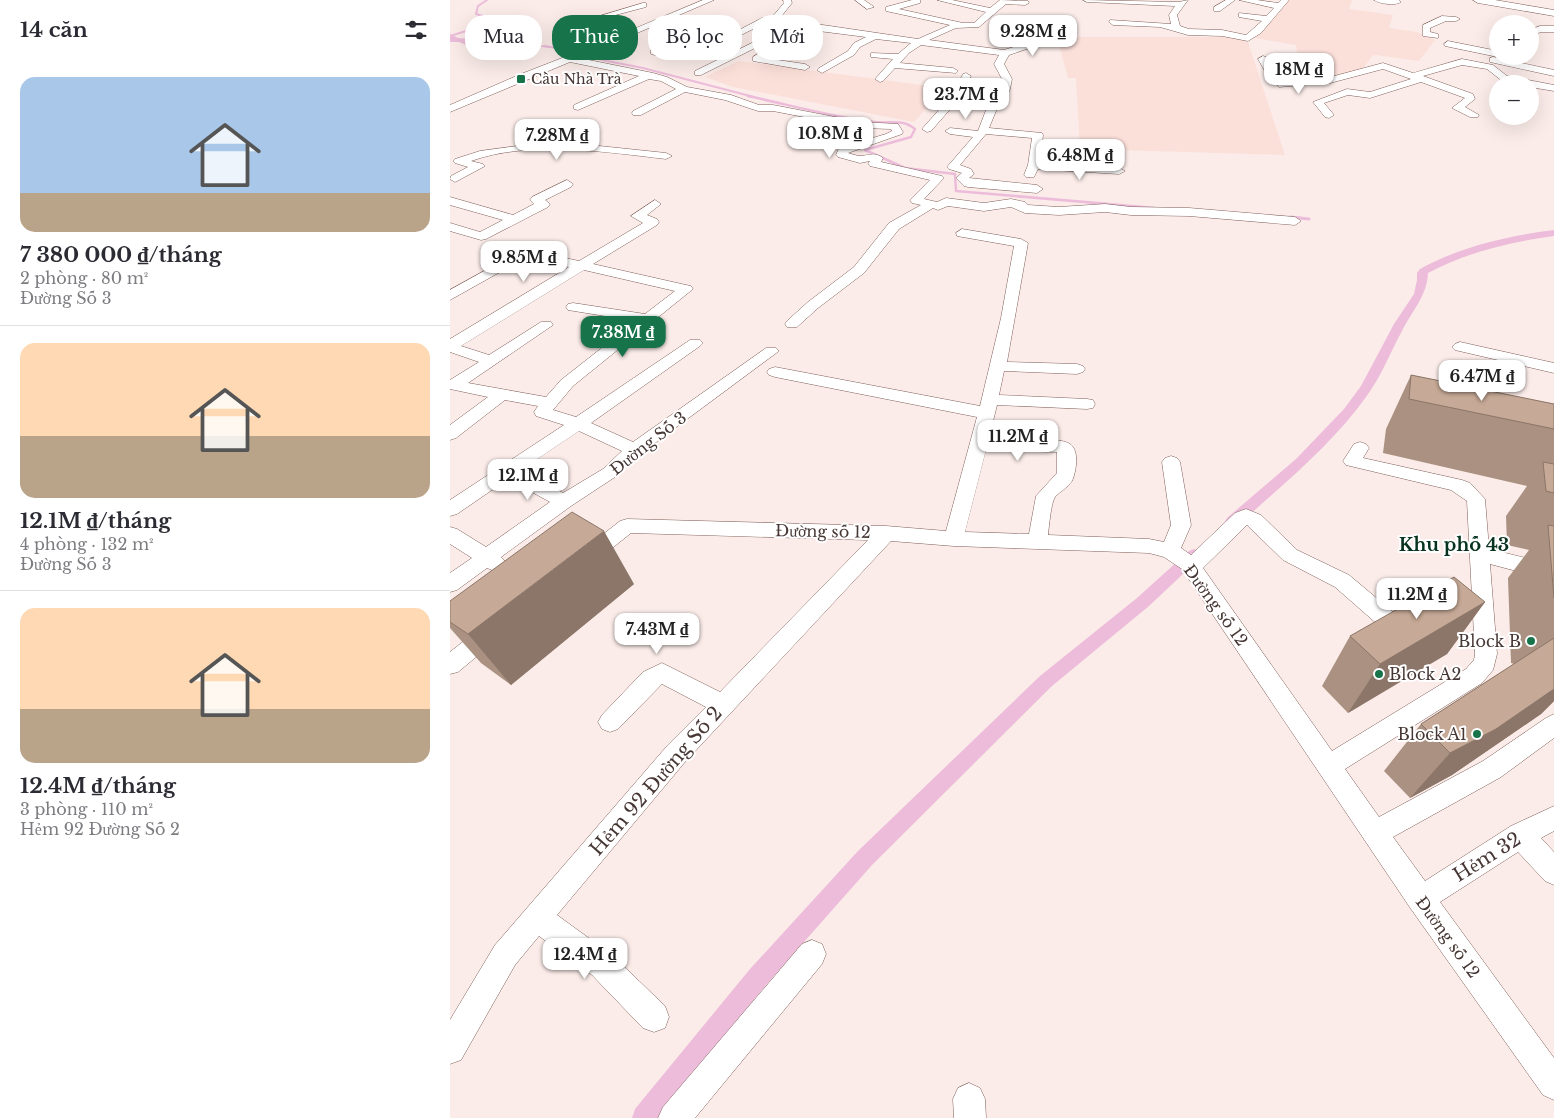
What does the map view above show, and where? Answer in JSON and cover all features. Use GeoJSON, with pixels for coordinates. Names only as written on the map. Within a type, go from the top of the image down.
{"type":"FeatureCollection","features":[{"type":"Feature","properties":{"kind":"main road"},"geometry":{"type":"LineString","coordinates":[[1478,0],[1512,3],[1554,13]]}},
{"type":"Feature","properties":{"kind":"street"},"geometry":{"type":"LineString","coordinates":[[638,30],[710,0]]}},
{"type":"Feature","properties":{"kind":"street"},"geometry":{"type":"LineString","coordinates":[[778,15],[788,3],[786,0]]}},
{"type":"Feature","properties":{"kind":"street"},"geometry":{"type":"LineString","coordinates":[[859,0],[870,7]]}},
{"type":"Feature","properties":{"kind":"street"},"geometry":{"type":"LineString","coordinates":[[917,0],[889,9],[965,26]]}},
{"type":"Feature","properties":{"kind":"street"},"geometry":{"type":"LineString","coordinates":[[941,0],[991,11]]}},
{"type":"Feature","properties":{"kind":"street"},"geometry":{"type":"LineString","coordinates":[[880,79],[900,57],[922,40],[956,26],[976,25],[1004,0],[1025,3]]}},
{"type":"Feature","properties":{"kind":"street"},"geometry":{"type":"LineString","coordinates":[[1087,0],[1182,2]]}},
{"type":"Feature","properties":{"kind":"street"},"geometry":{"type":"LineString","coordinates":[[1217,9],[1231,0]]}},
{"type":"Feature","properties":{"kind":"street"},"geometry":{"type":"LineString","coordinates":[[1243,0],[1282,3]]}},
{"type":"Feature","properties":{"kind":"street"},"geometry":{"type":"LineString","coordinates":[[1378,0],[1396,4]]}},
{"type":"Feature","properties":{"kind":"street"},"geometry":{"type":"LineString","coordinates":[[1138,2],[1113,22],[1160,24],[1176,27],[1185,32],[1222,33],[1248,38],[1258,31],[1282,3]]}},
{"type":"Feature","properties":{"kind":"street"},"geometry":{"type":"LineString","coordinates":[[1176,27],[1173,15],[1182,2]]}},
{"type":"Feature","properties":{"kind":"street"},"geometry":{"type":"LineString","coordinates":[[607,15],[643,4]]}},
{"type":"Feature","properties":{"kind":"street"},"geometry":{"type":"LineString","coordinates":[[1242,15],[1267,19]]}},
{"type":"Feature","properties":{"kind":"street"},"geometry":{"type":"LineString","coordinates":[[1435,36],[1426,34],[1426,27],[1444,18],[1456,19]]}},
{"type":"Feature","properties":{"kind":"street"},"geometry":{"type":"LineString","coordinates":[[823,28],[834,22]]}},
{"type":"Feature","properties":{"kind":"street"},"geometry":{"type":"LineString","coordinates":[[900,57],[875,55],[916,27]]}},
{"type":"Feature","properties":{"kind":"street"},"geometry":{"type":"LineString","coordinates":[[1539,29],[1554,29]]}},
{"type":"Feature","properties":{"kind":"street"},"geometry":{"type":"LineString","coordinates":[[823,30],[954,48],[1005,53],[1053,37]]}},
{"type":"Feature","properties":{"kind":"street"},"geometry":{"type":"LineString","coordinates":[[834,39],[849,34]]}},
{"type":"Feature","properties":{"kind":"street"},"geometry":{"type":"LineString","coordinates":[[822,70],[851,53],[856,45],[874,37]]}},
{"type":"Feature","properties":{"kind":"street"},"geometry":{"type":"LineString","coordinates":[[1473,37],[1466,40],[1489,46]]}},
{"type":"Feature","properties":{"kind":"street"},"geometry":{"type":"LineString","coordinates":[[1448,44],[1489,56]]}},
{"type":"Feature","properties":{"kind":"street"},"geometry":{"type":"LineString","coordinates":[[698,73],[752,46]]}},
{"type":"Feature","properties":{"kind":"street"},"geometry":{"type":"LineString","coordinates":[[943,57],[954,48]]}},
{"type":"Feature","properties":{"kind":"street"},"geometry":{"type":"LineString","coordinates":[[1024,48],[1045,49]]}},
{"type":"Feature","properties":{"kind":"street"},"geometry":{"type":"LineString","coordinates":[[1005,53],[999,64],[1007,78],[1006,89],[991,110],[981,133],[953,166],[967,171],[968,174],[962,180],[968,183],[1037,189]]}},
{"type":"Feature","properties":{"kind":"street"},"geometry":{"type":"LineString","coordinates":[[1263,59],[1270,72],[1282,85],[1312,81]]}},
{"type":"Feature","properties":{"kind":"street"},"geometry":{"type":"LineString","coordinates":[[1329,115],[1318,102],[1347,92],[1370,95],[1462,62],[1489,59]]}},
{"type":"Feature","properties":{"kind":"street"},"geometry":{"type":"LineString","coordinates":[[450,109],[524,76],[568,60]]}},
{"type":"Feature","properties":{"kind":"street"},"geometry":{"type":"LineString","coordinates":[[576,60],[650,75],[678,84],[684,89],[722,96],[758,108],[773,108],[855,124],[894,126],[898,132],[843,150],[842,154],[860,160],[870,157],[877,158],[874,164],[938,178],[916,200],[930,205],[938,206],[946,202],[984,207],[1011,203],[1021,205],[1025,209],[1059,211],[1106,208],[1131,211],[1189,212],[1295,221]]}},
{"type":"Feature","properties":{"kind":"street"},"geometry":{"type":"LineString","coordinates":[[762,60],[805,67]]}},
{"type":"Feature","properties":{"kind":"street"},"geometry":{"type":"LineString","coordinates":[[892,65],[935,73],[953,70]]}},
{"type":"Feature","properties":{"kind":"street"},"geometry":{"type":"LineString","coordinates":[[1494,65],[1493,72],[1498,75]]}},
{"type":"Feature","properties":{"kind":"street"},"geometry":{"type":"LineString","coordinates":[[1523,65],[1554,73]]}},
{"type":"Feature","properties":{"kind":"street"},"geometry":{"type":"LineString","coordinates":[[1330,80],[1383,66],[1469,96],[1470,99],[1457,108],[1474,115]]}},
{"type":"Feature","properties":{"kind":"street"},"geometry":{"type":"LineString","coordinates":[[1270,72],[1282,71]]}},
{"type":"Feature","properties":{"kind":"street"},"geometry":{"type":"LineString","coordinates":[[578,107],[650,75]]}},
{"type":"Feature","properties":{"kind":"street"},"geometry":{"type":"LineString","coordinates":[[928,129],[957,95],[966,76]]}},
{"type":"Feature","properties":{"kind":"street"},"geometry":{"type":"LineString","coordinates":[[1539,86],[1554,88]]}},
{"type":"Feature","properties":{"kind":"street"},"geometry":{"type":"LineString","coordinates":[[637,113],[684,89]]}},
{"type":"Feature","properties":{"kind":"street"},"geometry":{"type":"LineString","coordinates":[[957,95],[1001,98]]}},
{"type":"Feature","properties":{"kind":"street"},"geometry":{"type":"LineString","coordinates":[[950,131],[1038,135],[1032,170],[1075,162],[1098,164],[1119,170]]}},
{"type":"Feature","properties":{"kind":"street"},"geometry":{"type":"LineString","coordinates":[[453,161],[490,152],[527,148],[625,150],[666,156]]}},
{"type":"Feature","properties":{"kind":"street"},"geometry":{"type":"LineString","coordinates":[[453,161],[479,166],[455,178]]}},
{"type":"Feature","properties":{"kind":"street"},"geometry":{"type":"LineString","coordinates":[[1074,181],[1075,162]]}},
{"type":"Feature","properties":{"kind":"street"},"geometry":{"type":"LineString","coordinates":[[450,227],[481,236],[544,204],[536,200],[567,184]]}},
{"type":"Feature","properties":{"kind":"street"},"geometry":{"type":"LineString","coordinates":[[450,201],[514,220]]}},
{"type":"Feature","properties":{"kind":"street"},"geometry":{"type":"LineString","coordinates":[[450,346],[652,223],[637,216],[655,204]]}},
{"type":"Feature","properties":{"kind":"street"},"geometry":{"type":"LineString","coordinates":[[792,324],[813,305],[859,270],[894,226],[930,205]]}},
{"type":"Feature","properties":{"kind":"street"},"geometry":{"type":"LineString","coordinates":[[954,539],[988,407],[1017,271],[1021,243],[962,233]]}},
{"type":"Feature","properties":{"kind":"street"},"geometry":{"type":"LineString","coordinates":[[528,254],[686,289],[567,383],[542,412],[578,424],[634,450]]}},
{"type":"Feature","properties":{"kind":"street"},"geometry":{"type":"LineString","coordinates":[[450,296],[495,269]]}},
{"type":"Feature","properties":{"kind":"street"},"geometry":{"type":"LineString","coordinates":[[573,307],[648,319]]}},
{"type":"Feature","properties":{"kind":"street"},"geometry":{"type":"LineString","coordinates":[[453,386],[546,325]]}},
{"type":"Feature","properties":{"kind":"street"},"geometry":{"type":"LineString","coordinates":[[450,509],[695,343]]}},
{"type":"Feature","properties":{"kind":"street"},"geometry":{"type":"LineString","coordinates":[[450,346],[491,361]]}},
{"type":"Feature","properties":{"kind":"street"},"geometry":{"type":"LineString","coordinates":[[1460,347],[1554,368]]}},
{"type":"Feature","properties":{"kind":"street","name":"Đường Số 3"},"geometry":{"type":"LineString","coordinates":[[450,584],[564,501],[609,473],[634,450],[771,351]]}},
{"type":"Feature","properties":{"kind":"street"},"geometry":{"type":"LineString","coordinates":[[997,366],[1077,369]]}},
{"type":"Feature","properties":{"kind":"street"},"geometry":{"type":"LineString","coordinates":[[775,372],[988,407],[1087,404]]}},
{"type":"Feature","properties":{"kind":"street"},"geometry":{"type":"LineString","coordinates":[[453,386],[548,403]]}},
{"type":"Feature","properties":{"kind":"street"},"geometry":{"type":"LineString","coordinates":[[450,434],[502,394]]}},
{"type":"Feature","properties":{"kind":"street"},"geometry":{"type":"LineString","coordinates":[[978,444],[1058,446],[1065,449],[1067,456],[1066,473],[1063,480],[1045,496],[1037,542]]}},
{"type":"Feature","properties":{"kind":"street"},"geometry":{"type":"LineString","coordinates":[[1329,766],[1474,676],[1485,663],[1486,654],[1476,499],[1455,485],[1352,461],[1360,448]]}},
{"type":"Feature","properties":{"kind":"street"},"geometry":{"type":"LineString","coordinates":[[1172,462],[1181,525],[1183,561]]}},
{"type":"Feature","properties":{"kind":"street"},"geometry":{"type":"LineString","coordinates":[[508,471],[564,501]]}},
{"type":"Feature","properties":{"kind":"street"},"geometry":{"type":"LineString","coordinates":[[1183,561],[1246,516],[1254,520],[1290,554],[1342,581],[1384,617]]}},
{"type":"Feature","properties":{"kind":"street","name":"Đường số 12"},"geometry":{"type":"LineString","coordinates":[[575,567],[627,526],[886,533],[954,539],[1149,546],[1183,561],[1554,1084]]}},
{"type":"Feature","properties":{"kind":"street","name":"Hẻm 92 Đường Số 2"},"geometry":{"type":"LineString","coordinates":[[450,1049],[505,955],[676,754],[886,533]]}},
{"type":"Feature","properties":{"kind":"street"},"geometry":{"type":"LineString","coordinates":[[450,534],[488,556],[509,574]]}},
{"type":"Feature","properties":{"kind":"street"},"geometry":{"type":"LineString","coordinates":[[1480,554],[1554,573]]}},
{"type":"Feature","properties":{"kind":"street"},"geometry":{"type":"LineString","coordinates":[[450,665],[507,620]]}},
{"type":"Feature","properties":{"kind":"street"},"geometry":{"type":"LineString","coordinates":[[610,722],[651,678],[662,673],[723,704]]}},
{"type":"Feature","properties":{"kind":"street"},"geometry":{"type":"LineString","coordinates":[[1375,832],[1492,769],[1554,725]]}},
{"type":"Feature","properties":{"kind":"street","name":"Hẻm 32"},"geometry":{"type":"LineString","coordinates":[[1421,899],[1520,835],[1554,818]]}},
{"type":"Feature","properties":{"kind":"street"},"geometry":{"type":"LineString","coordinates":[[1520,835],[1554,872]]}},
{"type":"Feature","properties":{"kind":"street"},"geometry":{"type":"LineString","coordinates":[[537,918],[602,965],[654,1017]]}},
{"type":"Feature","properties":{"kind":"street"},"geometry":{"type":"LineString","coordinates":[[674,1118],[812,954]]}},
{"type":"Feature","properties":{"kind":"shaded area"},"geometry":{"type":"Polygon","coordinates":[[[1289,0],[1352,0],[1349,9],[1393,15],[1389,28],[1417,32],[1435,40],[1419,61],[1376,55],[1372,56],[1362,70],[1332,78],[1328,77],[1298,59],[1296,45],[1255,38],[1289,0]]]}},
{"type":"Feature","properties":{"kind":"shaded area"},"geometry":{"type":"Polygon","coordinates":[[[450,34],[458,38],[465,39],[465,45],[459,42],[450,42],[450,34]]]}},
{"type":"Feature","properties":{"kind":"shaded area"},"geometry":{"type":"Polygon","coordinates":[[[1057,37],[1231,37],[1248,42],[1285,155],[1080,149],[1076,78],[1068,78],[1057,37]]]}},
{"type":"Feature","properties":{"kind":"shaded area"},"geometry":{"type":"Polygon","coordinates":[[[739,61],[944,88],[914,122],[733,87],[705,77],[739,61]]]}},
{"type":"Feature","properties":{"kind":"building"},"geometry":{"type":"Polygon","coordinates":[[[1411,375],[1554,404],[1554,429],[1409,399],[1411,375]]]}},
{"type":"Feature","properties":{"kind":"building"},"geometry":{"type":"Polygon","coordinates":[[[1543,462],[1554,464],[1554,493],[1546,491],[1543,462]]]}},
{"type":"Feature","properties":{"kind":"building"},"geometry":{"type":"Polygon","coordinates":[[[572,512],[604,531],[468,634],[450,622],[450,601],[572,512]]]}},
{"type":"Feature","properties":{"kind":"building"},"geometry":{"type":"Polygon","coordinates":[[[1548,525],[1554,526],[1554,598],[1548,525]]]}},
{"type":"Feature","properties":{"kind":"building"},"geometry":{"type":"Polygon","coordinates":[[[1454,577],[1485,602],[1380,664],[1350,636],[1454,577]]]}},
{"type":"Feature","properties":{"kind":"building"},"geometry":{"type":"Polygon","coordinates":[[[1554,638],[1554,689],[1496,729],[1450,753],[1421,724],[1554,638]]]}},
{"type":"Feature","properties":{"kind":"waterway"},"geometry":{"type":"LineString","coordinates":[[450,36],[488,24],[483,16],[476,14],[478,6],[487,0]]}},
{"type":"Feature","properties":{"kind":"waterway"},"geometry":{"type":"LineString","coordinates":[[544,46],[576,51],[602,60],[643,68],[754,97]]}},
{"type":"Feature","properties":{"kind":"waterway"},"geometry":{"type":"LineString","coordinates":[[748,96],[842,117],[874,122],[901,122],[910,126],[915,129],[911,137],[865,150],[905,168],[955,174],[956,191],[1155,208]]}},
{"type":"Feature","properties":{"kind":"waterway"},"geometry":{"type":"LineString","coordinates":[[1301,218],[1290,217],[1309,219]]}},
{"type":"Feature","properties":{"kind":"waterway"},"geometry":{"type":"LineString","coordinates":[[1232,522],[1301,462],[1333,429],[1362,394],[1400,324],[1416,300],[1424,271],[1454,256],[1487,245],[1554,233]]}},
{"type":"Feature","properties":{"kind":"waterway"},"geometry":{"type":"LineString","coordinates":[[644,1118],[758,977],[865,858],[1046,681],[1143,602],[1194,555]]}},
{"type":"Feature","properties":{"kind":"place","name":"Cầu Nhà Trà"},"geometry":{"type":"Point","coordinates":[521,79]}},
{"type":"Feature","properties":{"kind":"place","name":"Block B"},"geometry":{"type":"Point","coordinates":[1531,641]}},
{"type":"Feature","properties":{"kind":"place","name":"Block A2"},"geometry":{"type":"Point","coordinates":[1379,674]}},
{"type":"Feature","properties":{"kind":"place","name":"Block A1"},"geometry":{"type":"Point","coordinates":[1477,734]}},
{"type":"Feature","properties":{"kind":"district","name":"Khu phố 43"},"geometry":{"type":"Point","coordinates":[1454,545]}}]}
